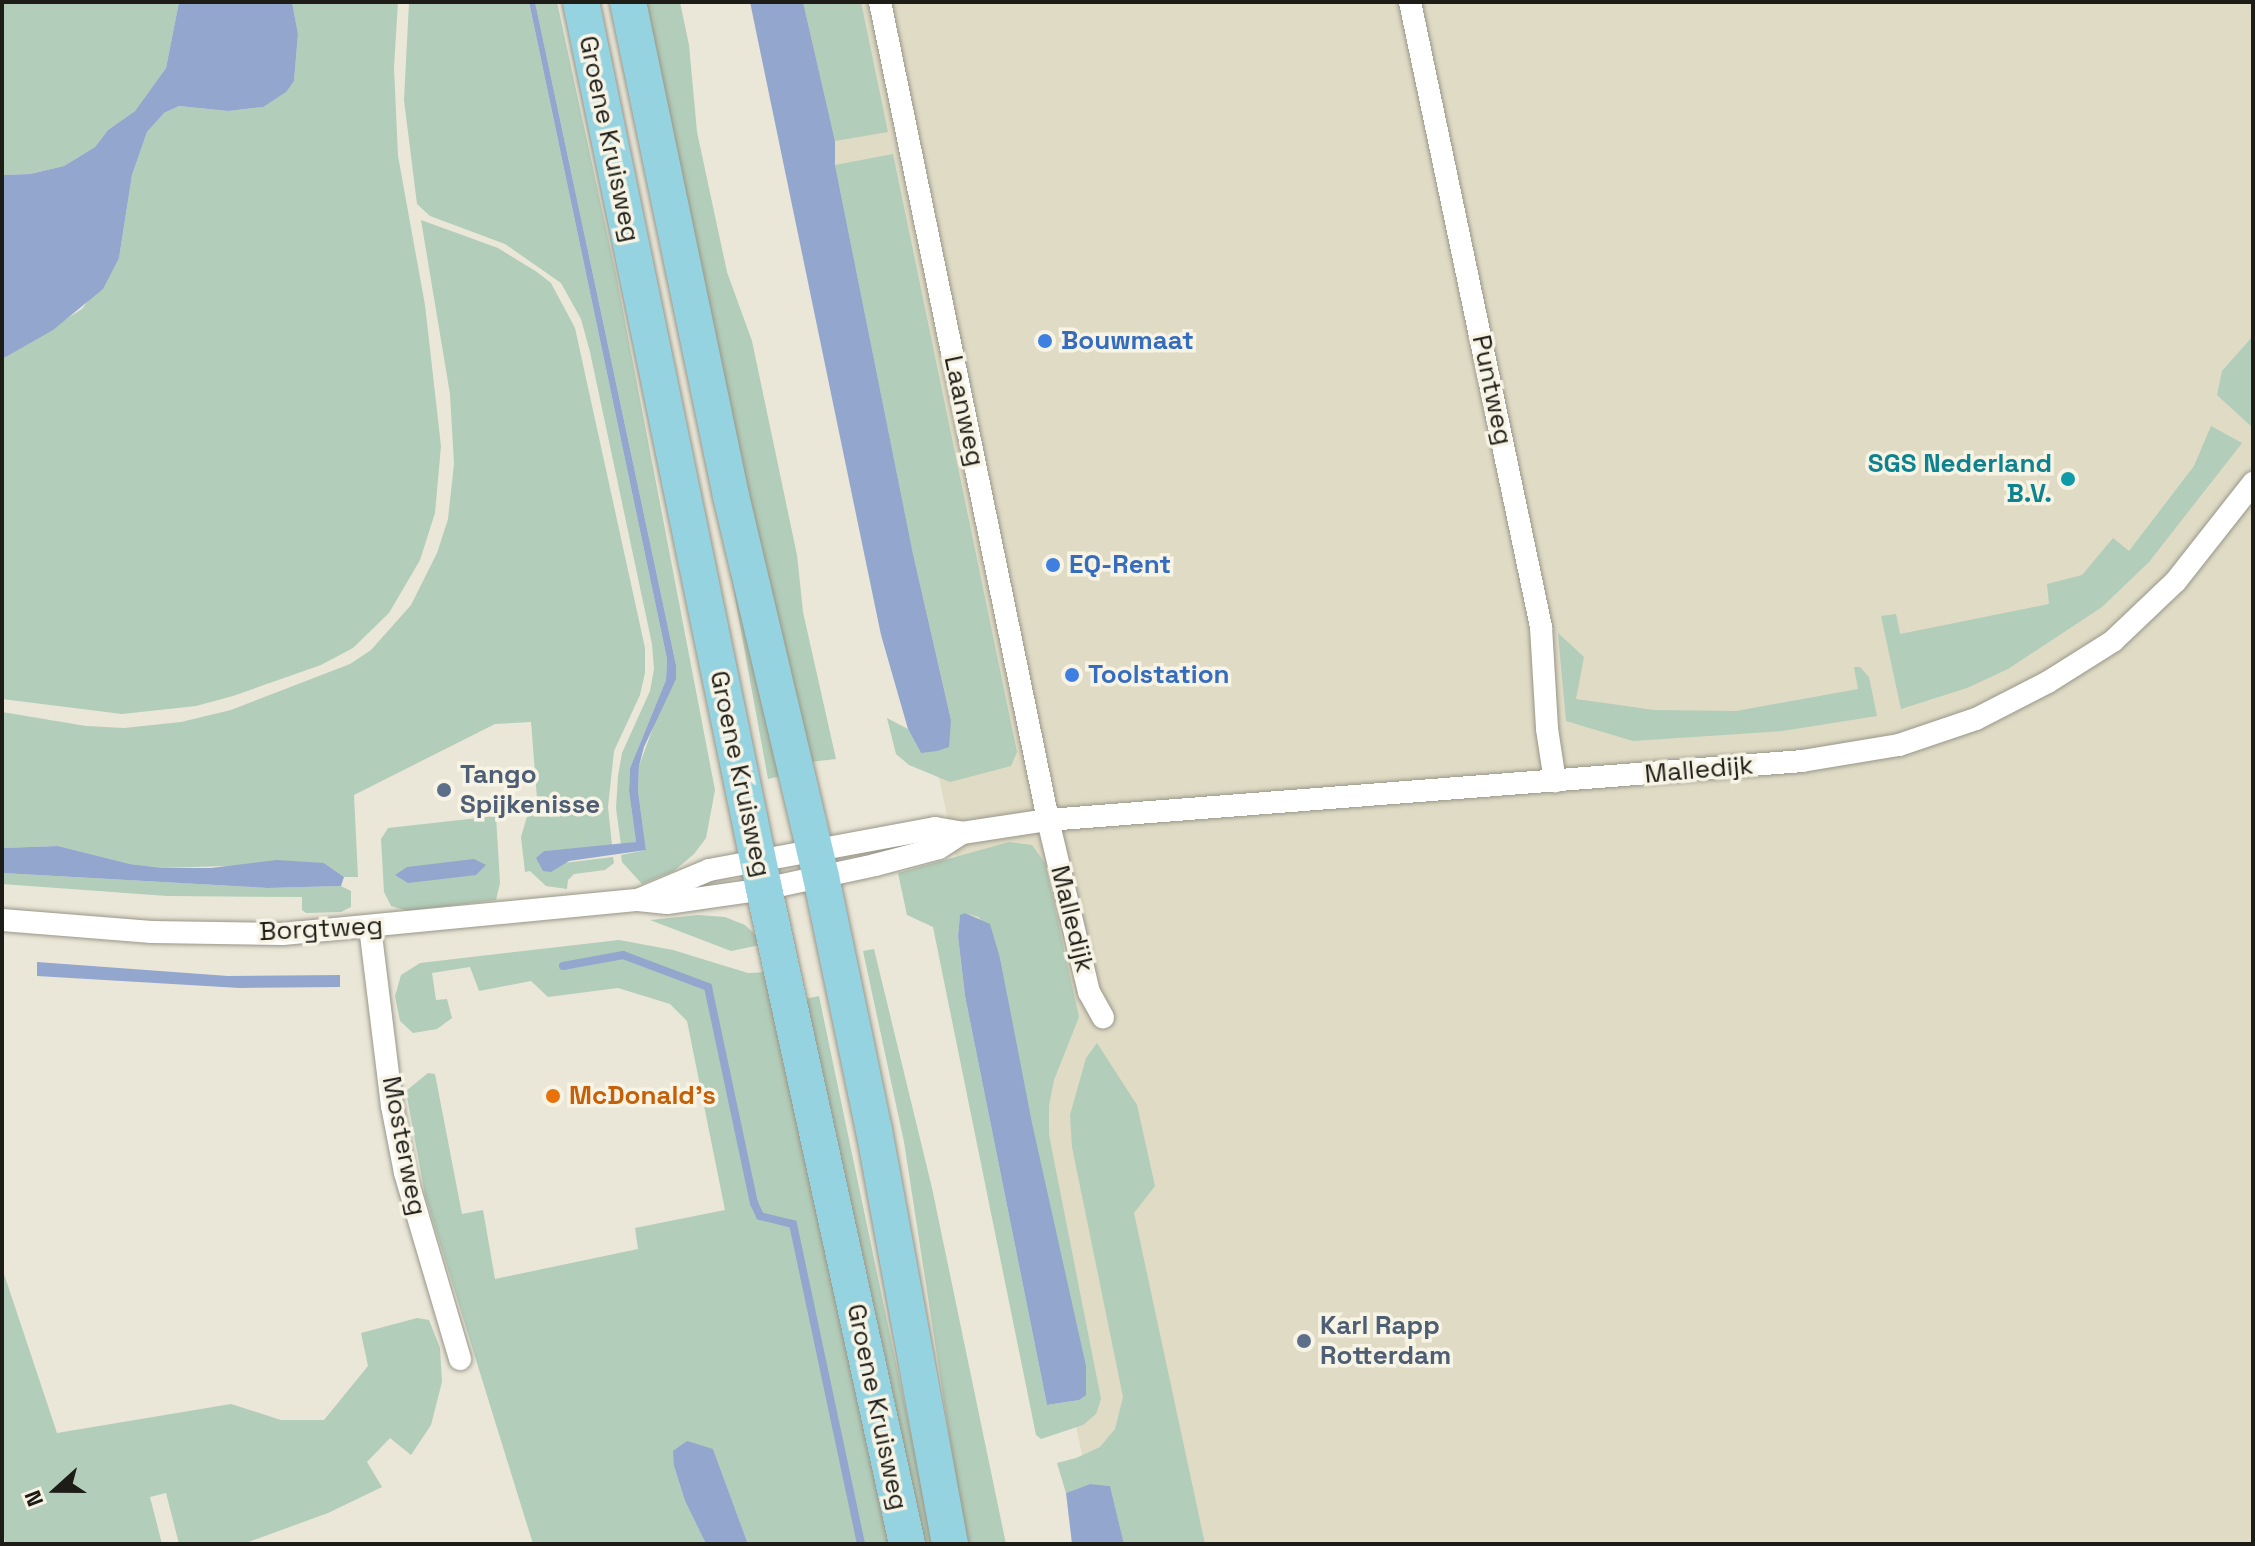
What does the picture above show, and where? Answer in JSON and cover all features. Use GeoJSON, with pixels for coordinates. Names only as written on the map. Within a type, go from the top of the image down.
{"type":"FeatureCollection","features":[{"type":"Feature","properties":{"kind":"main road","name":"Groene Kruisweg"},"geometry":{"type":"LineString","coordinates":[[581,2],[761,875],[907,1544]]}},
{"type":"Feature","properties":{"kind":"main road","name":"Groene Kruisweg"},"geometry":{"type":"LineString","coordinates":[[628,2],[731,496],[818,863],[874,1130],[950,1544]]}},
{"type":"Feature","properties":{"kind":"street","name":"Laanweg"},"geometry":{"type":"LineString","coordinates":[[880,2],[1048,820]]}},
{"type":"Feature","properties":{"kind":"street","name":"Puntweg"},"geometry":{"type":"LineString","coordinates":[[1410,2],[1541,627],[1547,729],[1555,781]]}},
{"type":"Feature","properties":{"kind":"street","name":"Malledijk"},"geometry":{"type":"LineString","coordinates":[[761,875],[818,863],[935,828],[962,833],[1048,820],[1802,761],[1899,745],[1976,719],[2048,682],[2113,641],[2176,581],[2253,483]]}},
{"type":"Feature","properties":{"kind":"street","name":"Malledijk"},"geometry":{"type":"LineString","coordinates":[[1048,820],[1089,992],[1103,1017]]}},
{"type":"Feature","properties":{"kind":"street","name":"Borgtweg"},"geometry":{"type":"LineString","coordinates":[[2,920],[152,932],[283,934],[638,900],[667,903],[761,875]]}},
{"type":"Feature","properties":{"kind":"street","name":"Mosterweg"},"geometry":{"type":"LineString","coordinates":[[370,927],[392,1106],[405,1173],[460,1359]]}},
{"type":"Feature","properties":{"kind":"shaded area"},"geometry":{"type":"Polygon","coordinates":[[[775,2],[2253,2],[2253,1544],[1101,1544],[775,2]]]}},
{"type":"Feature","properties":{"kind":"green space"},"geometry":{"type":"Polygon","coordinates":[[[2,2],[179,2],[166,68],[135,111],[108,130],[95,147],[64,166],[30,174],[2,175],[2,2]]]}},
{"type":"Feature","properties":{"kind":"green space"},"geometry":{"type":"Polygon","coordinates":[[[292,2],[398,2],[394,67],[398,156],[425,305],[441,446],[435,513],[420,560],[389,613],[353,648],[321,665],[233,696],[196,706],[122,714],[2,699],[2,359],[82,309],[119,258],[132,175],[147,132],[164,113],[179,106],[228,111],[262,107],[294,81],[298,34],[292,2]]]}},
{"type":"Feature","properties":{"kind":"green space"},"geometry":{"type":"Polygon","coordinates":[[[409,2],[529,2],[667,659],[666,680],[630,768],[629,791],[636,842],[621,845],[616,808],[618,776],[622,753],[650,691],[654,669],[652,644],[590,352],[581,319],[561,283],[505,244],[430,216],[417,204],[404,100],[409,2]]]}},
{"type":"Feature","properties":{"kind":"green space"},"geometry":{"type":"Polygon","coordinates":[[[535,2],[557,2],[616,274],[715,790],[706,838],[694,854],[674,871],[642,884],[622,862],[621,855],[646,850],[638,791],[639,766],[676,665],[535,2]]]}},
{"type":"Feature","properties":{"kind":"green space"},"geometry":{"type":"Polygon","coordinates":[[[639,2],[680,2],[689,45],[697,132],[727,272],[752,341],[797,555],[803,612],[836,759],[810,762],[716,360],[639,2]]]}},
{"type":"Feature","properties":{"kind":"green space"},"geometry":{"type":"Polygon","coordinates":[[[803,2],[861,2],[888,132],[835,141],[803,2]]]}},
{"type":"Feature","properties":{"kind":"green space"},"geometry":{"type":"Polygon","coordinates":[[[893,154],[1017,752],[1011,766],[950,782],[909,765],[896,754],[887,718],[908,729],[921,753],[951,719],[913,554],[835,165],[893,154]]]}},
{"type":"Feature","properties":{"kind":"green space"},"geometry":{"type":"Polygon","coordinates":[[[421,220],[498,248],[537,272],[551,283],[575,328],[645,648],[645,673],[640,695],[614,751],[608,807],[612,845],[544,851],[537,858],[564,863],[613,857],[614,863],[605,870],[574,874],[568,880],[567,889],[546,886],[530,871],[525,872],[521,837],[528,813],[538,811],[531,722],[495,724],[354,795],[358,877],[344,877],[324,863],[163,868],[130,864],[58,846],[2,848],[2,712],[86,726],[124,728],[181,722],[231,710],[350,664],[371,650],[411,605],[437,553],[448,519],[454,464],[450,394],[421,220]]]}},
{"type":"Feature","properties":{"kind":"green space"},"geometry":{"type":"Polygon","coordinates":[[[2253,336],[2253,428],[2217,395],[2222,371],[2253,336]]]}},
{"type":"Feature","properties":{"kind":"green space"},"geometry":{"type":"Polygon","coordinates":[[[2211,426],[2242,443],[2149,562],[2102,607],[2008,669],[1967,688],[1901,709],[1881,616],[1896,614],[1900,634],[2049,604],[2047,584],[2082,575],[2113,538],[2129,551],[2194,466],[2211,426]]]}},
{"type":"Feature","properties":{"kind":"green space"},"geometry":{"type":"Polygon","coordinates":[[[715,488],[785,775],[768,779],[715,488]]]}},
{"type":"Feature","properties":{"kind":"green space"},"geometry":{"type":"Polygon","coordinates":[[[1558,633],[1584,657],[1576,699],[1654,710],[1736,711],[1858,689],[1854,667],[1860,667],[1869,677],[1877,716],[1782,731],[1633,741],[1566,721],[1558,633]]]}},
{"type":"Feature","properties":{"kind":"green space"},"geometry":{"type":"Polygon","coordinates":[[[496,816],[500,883],[496,900],[408,911],[391,906],[384,892],[381,839],[388,828],[496,816]]]}},
{"type":"Feature","properties":{"kind":"green space"},"geometry":{"type":"Polygon","coordinates":[[[1009,842],[1032,845],[1045,863],[1079,1017],[1054,1080],[1049,1105],[1049,1135],[1101,1399],[1096,1414],[1083,1425],[1041,1439],[1036,1435],[933,927],[907,915],[898,873],[1009,842]],[[965,913],[960,916],[958,936],[965,996],[1047,1405],[1079,1400],[1000,958],[979,917],[965,913]]]}},
{"type":"Feature","properties":{"kind":"green space"},"geometry":{"type":"Polygon","coordinates":[[[2,873],[268,888],[341,886],[351,891],[351,907],[341,912],[306,913],[302,910],[302,897],[167,896],[2,884],[2,873]]]}},
{"type":"Feature","properties":{"kind":"green space"},"geometry":{"type":"Polygon","coordinates":[[[698,915],[725,917],[745,925],[758,937],[760,945],[731,951],[650,920],[698,915]]]}},
{"type":"Feature","properties":{"kind":"green space"},"geometry":{"type":"Polygon","coordinates":[[[619,940],[673,950],[748,973],[770,972],[896,1544],[748,1544],[713,1449],[674,1466],[685,1501],[706,1544],[533,1544],[425,1195],[406,1091],[428,1073],[435,1074],[462,1214],[483,1210],[495,1279],[638,1249],[635,1228],[725,1210],[687,1021],[670,1004],[618,988],[548,997],[531,981],[479,991],[470,967],[432,973],[436,1000],[447,999],[452,1018],[437,1029],[413,1033],[400,1021],[395,996],[401,975],[420,963],[619,940]]]}},
{"type":"Feature","properties":{"kind":"green space"},"geometry":{"type":"Polygon","coordinates":[[[874,949],[932,1188],[1006,1544],[966,1544],[904,1142],[863,951],[874,949]]]}},
{"type":"Feature","properties":{"kind":"green space"},"geometry":{"type":"Polygon","coordinates":[[[819,996],[934,1544],[922,1544],[805,999],[819,996]]]}},
{"type":"Feature","properties":{"kind":"green space"},"geometry":{"type":"Polygon","coordinates":[[[1097,1043],[1137,1105],[1155,1186],[1134,1213],[1205,1544],[1124,1544],[1110,1486],[1090,1484],[1066,1493],[1057,1463],[1100,1447],[1115,1429],[1123,1397],[1072,1147],[1070,1115],[1086,1058],[1097,1043]]]}},
{"type":"Feature","properties":{"kind":"green space"},"geometry":{"type":"Polygon","coordinates":[[[2,1268],[57,1433],[231,1404],[281,1420],[324,1420],[368,1366],[361,1333],[417,1318],[429,1320],[440,1348],[442,1382],[431,1425],[411,1455],[390,1438],[367,1462],[382,1487],[328,1513],[243,1544],[179,1544],[166,1493],[150,1497],[162,1544],[5,1544],[2,1523],[2,1268]]]}},
{"type":"Feature","properties":{"kind":"water"},"geometry":{"type":"Polygon","coordinates":[[[179,2],[292,2],[298,34],[294,81],[286,92],[263,107],[228,111],[179,106],[164,113],[147,132],[132,175],[119,258],[103,289],[53,330],[2,359],[2,175],[30,174],[64,166],[95,147],[108,130],[135,111],[166,68],[179,2]]]}},
{"type":"Feature","properties":{"kind":"water"},"geometry":{"type":"Polygon","coordinates":[[[529,2],[535,2],[676,665],[676,679],[644,747],[639,766],[638,791],[646,850],[569,861],[551,872],[543,871],[536,858],[544,851],[636,842],[629,791],[630,768],[666,680],[667,659],[529,2]]]}},
{"type":"Feature","properties":{"kind":"water"},"geometry":{"type":"Polygon","coordinates":[[[750,2],[803,2],[835,141],[835,165],[913,554],[951,720],[949,747],[937,751],[921,753],[908,729],[881,635],[750,2]]]}},
{"type":"Feature","properties":{"kind":"water"},"geometry":{"type":"Polygon","coordinates":[[[58,846],[130,864],[163,868],[211,868],[277,860],[324,863],[344,877],[341,886],[268,888],[2,873],[2,848],[58,846]]]}},
{"type":"Feature","properties":{"kind":"water"},"geometry":{"type":"Polygon","coordinates":[[[474,859],[486,865],[476,875],[408,883],[395,875],[407,867],[474,859]]]}},
{"type":"Feature","properties":{"kind":"water"},"geometry":{"type":"Polygon","coordinates":[[[965,913],[990,924],[1000,958],[1032,1123],[1086,1366],[1086,1395],[1079,1400],[1047,1405],[965,996],[958,936],[960,915],[965,913]]]}},
{"type":"Feature","properties":{"kind":"water"},"geometry":{"type":"Polygon","coordinates":[[[37,962],[228,976],[340,975],[340,987],[240,988],[37,976],[37,962]]]}},
{"type":"Feature","properties":{"kind":"water"},"geometry":{"type":"Polygon","coordinates":[[[687,1441],[713,1449],[748,1544],[706,1544],[685,1501],[674,1466],[673,1451],[687,1441]]]}},
{"type":"Feature","properties":{"kind":"water"},"geometry":{"type":"Polygon","coordinates":[[[1090,1484],[1110,1486],[1124,1544],[1072,1544],[1066,1493],[1090,1484]]]}},
{"type":"Feature","properties":{"kind":"waterway"},"geometry":{"type":"LineString","coordinates":[[563,966],[623,955],[708,987],[754,1203],[760,1216],[793,1224],[861,1544]]}},
{"type":"Feature","properties":{"kind":"place","name":"Bouwmaat"},"geometry":{"type":"Point","coordinates":[1045,341]}},
{"type":"Feature","properties":{"kind":"place","name":"SGS Nederland B.V."},"geometry":{"type":"Point","coordinates":[2068,479]}},
{"type":"Feature","properties":{"kind":"place","name":"EQ-Rent"},"geometry":{"type":"Point","coordinates":[1053,565]}},
{"type":"Feature","properties":{"kind":"place","name":"Toolstation"},"geometry":{"type":"Point","coordinates":[1072,675]}},
{"type":"Feature","properties":{"kind":"place","name":"Tango Spijkenisse"},"geometry":{"type":"Point","coordinates":[444,790]}},
{"type":"Feature","properties":{"kind":"place","name":"McDonald's"},"geometry":{"type":"Point","coordinates":[553,1096]}},
{"type":"Feature","properties":{"kind":"place","name":"Karl Rapp Rotterdam"},"geometry":{"type":"Point","coordinates":[1304,1341]}}]}
